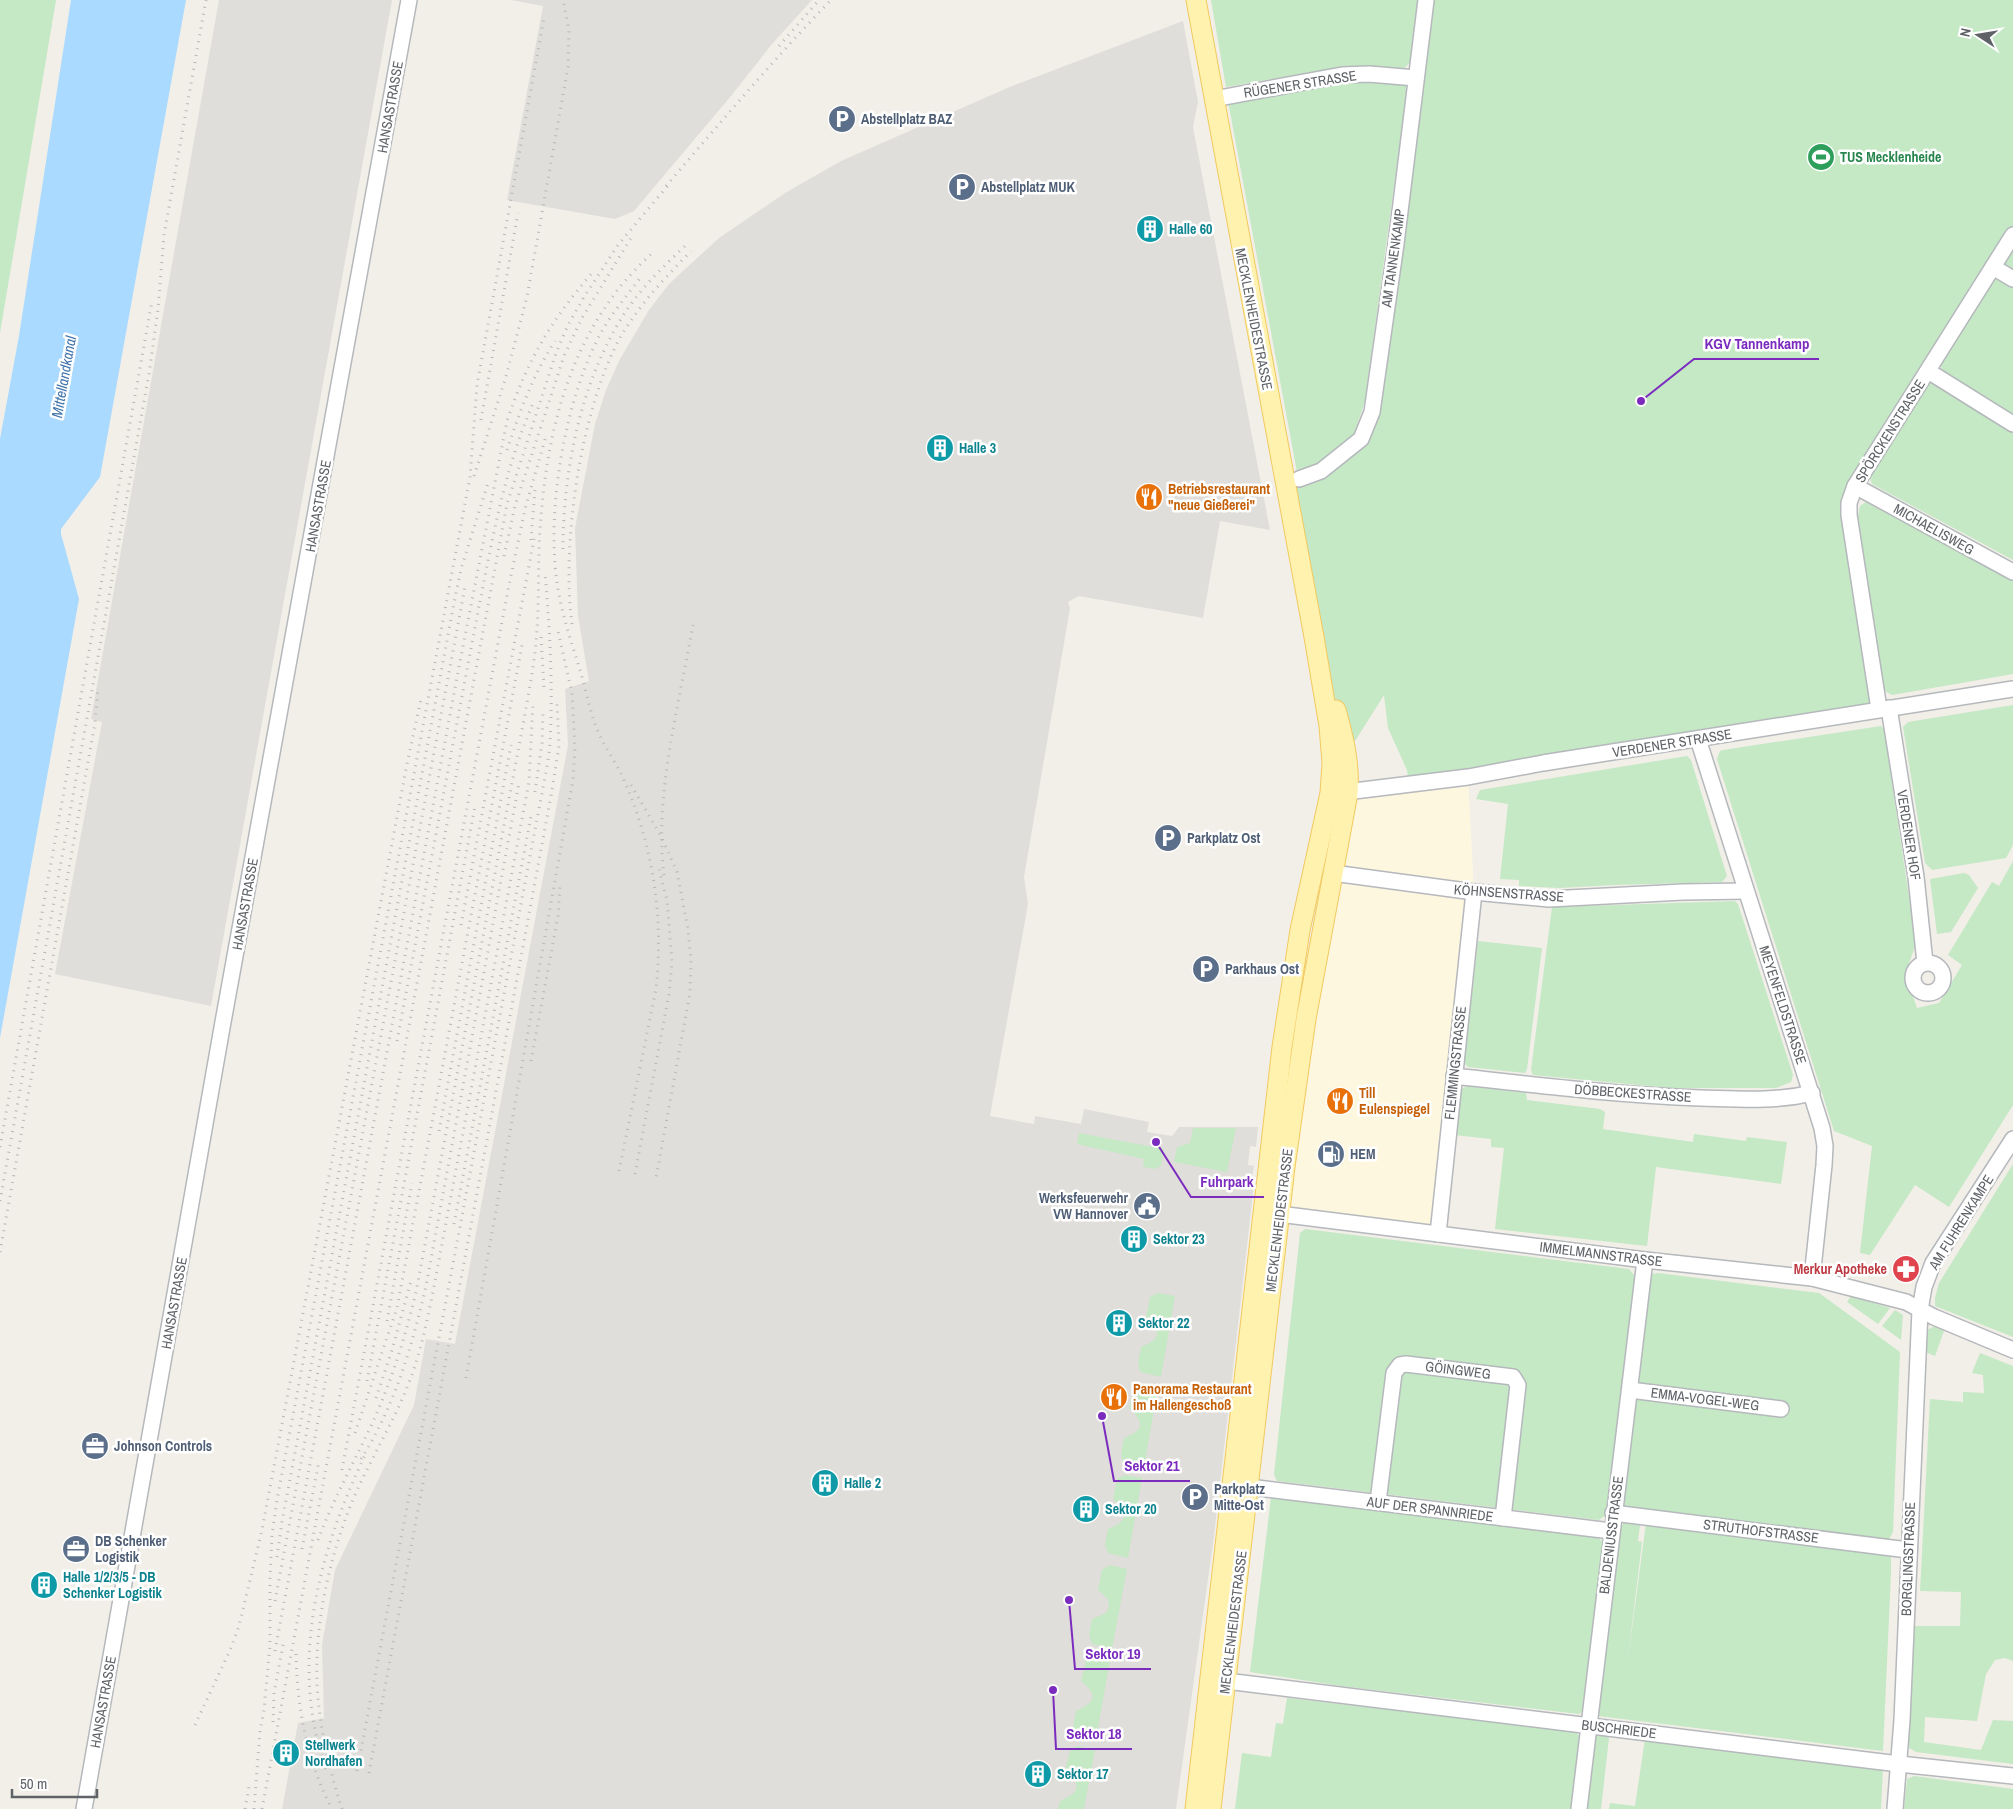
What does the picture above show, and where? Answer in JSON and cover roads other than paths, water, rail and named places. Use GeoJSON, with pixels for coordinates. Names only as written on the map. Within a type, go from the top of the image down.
{"type":"FeatureCollection","features":[{"type":"Feature","properties":{"kind":"main road","name":"MECKLENHEIDESTRASSE"},"geometry":{"type":"LineString","coordinates":[[1194,1809],[1282,1048],[1300,930],[1339,793],[1349,776],[1346,744],[1314,637],[1196,0]]}},
{"type":"Feature","properties":{"kind":"main road","name":"MECKLENHEIDESTRASSE"},"geometry":{"type":"LineString","coordinates":[[1211,1809],[1278,1214],[1298,1074],[1333,873],[1339,793]]}},
{"type":"Feature","properties":{"kind":"main road"},"geometry":{"type":"LineString","coordinates":[[1282,1048],[1298,1074]]}},
{"type":"Feature","properties":{"kind":"main road"},"geometry":{"type":"LineString","coordinates":[[1262,1226],[1278,1214]]}},
{"type":"Feature","properties":{"kind":"street","name":"HANSASTRASSE"},"geometry":{"type":"LineString","coordinates":[[84,1809],[227,1002],[409,0]]}},
{"type":"Feature","properties":{"kind":"street","name":"AM TANNENKAMP"},"geometry":{"type":"LineString","coordinates":[[1298,479],[1321,471],[1362,439],[1372,412],[1396,244],[1426,0]]}},
{"type":"Feature","properties":{"kind":"street","name":"RÜGENER STRASSE"},"geometry":{"type":"LineString","coordinates":[[1214,99],[1342,75],[1369,74],[1416,78]]}},
{"type":"Feature","properties":{"kind":"street","name":"SPÖRCKENSTRASSE"},"geometry":{"type":"LineString","coordinates":[[1884,709],[1848,515],[1849,503],[1855,486],[2013,234]]}},
{"type":"Feature","properties":{"kind":"street"},"geometry":{"type":"LineString","coordinates":[[1993,267],[2013,279]]}},
{"type":"Feature","properties":{"kind":"street"},"geometry":{"type":"LineString","coordinates":[[1928,371],[2013,424]]}},
{"type":"Feature","properties":{"kind":"street","name":"MICHAELISWEG"},"geometry":{"type":"LineString","coordinates":[[1855,486],[2013,572]]}},
{"type":"Feature","properties":{"kind":"street","name":"VERDENER STRASSE"},"geometry":{"type":"LineString","coordinates":[[1339,793],[1468,777],[1543,763],[2013,689]]}},
{"type":"Feature","properties":{"kind":"street","name":"VERDENER HOF"},"geometry":{"type":"LineString","coordinates":[[1884,709],[1916,877],[1925,963]]}},
{"type":"Feature","properties":{"kind":"street","name":"MEYENFELDSTRASSE"},"geometry":{"type":"LineString","coordinates":[[1698,739],[1812,1093],[1825,1146],[1812,1278]]}},
{"type":"Feature","properties":{"kind":"street","name":"KÖHNSENSTRASSE"},"geometry":{"type":"LineString","coordinates":[[1333,873],[1474,892],[1549,899],[1683,892],[1746,892]]}},
{"type":"Feature","properties":{"kind":"street","name":"FLEMMINGSTRASSE"},"geometry":{"type":"LineString","coordinates":[[1438,1234],[1474,892]]}},
{"type":"Feature","properties":{"kind":"street","name":"DÖBBECKESTRASSE"},"geometry":{"type":"LineString","coordinates":[[1454,1076],[1607,1093],[1668,1097],[1760,1100],[1787,1099],[1812,1093]]}},
{"type":"Feature","properties":{"kind":"street","name":"AM FUHRENKAMPE"},"geometry":{"type":"LineString","coordinates":[[1920,1310],[1924,1287],[1933,1263],[2013,1139]]}},
{"type":"Feature","properties":{"kind":"street","name":"IMMELMANNSTRASSE"},"geometry":{"type":"LineString","coordinates":[[1278,1214],[1645,1260],[1812,1278],[1906,1302],[1920,1310],[2013,1350]]}},
{"type":"Feature","properties":{"kind":"street","name":"BALDENIUSSTRASSE"},"geometry":{"type":"LineString","coordinates":[[1579,1809],[1645,1260]]}},
{"type":"Feature","properties":{"kind":"street","name":"BORGLINGSTRASSE"},"geometry":{"type":"LineString","coordinates":[[1895,1809],[1899,1764],[1920,1310]]}},
{"type":"Feature","properties":{"kind":"street","name":"GÖINGWEG"},"geometry":{"type":"LineString","coordinates":[[1378,1502],[1394,1373],[1400,1365],[1416,1365],[1513,1377],[1518,1386],[1503,1518]]}},
{"type":"Feature","properties":{"kind":"street","name":"EMMA-VOGEL-WEG"},"geometry":{"type":"LineString","coordinates":[[1630,1390],[1781,1408]]}},
{"type":"Feature","properties":{"kind":"street","name":"AUF DER SPANNRIEDE"},"geometry":{"type":"LineString","coordinates":[[1248,1487],[1612,1531]]}},
{"type":"Feature","properties":{"kind":"street","name":"STRUTHOFSTRASSE"},"geometry":{"type":"LineString","coordinates":[[1614,1513],[1908,1550]]}},
{"type":"Feature","properties":{"kind":"street","name":"BUSCHRIEDE"},"geometry":{"type":"LineString","coordinates":[[1226,1681],[1899,1764],[2013,1776]]}},
{"type":"Feature","properties":{"kind":"water","name":"Mittellandkanal"},"geometry":{"type":"Polygon","coordinates":[[[71,0],[186,0],[100,477],[61,529],[79,599],[0,1038],[0,439],[19,336],[71,0]]]}},
{"type":"Feature","properties":{"kind":"railway"},"geometry":{"type":"LineString","coordinates":[[0,1201],[149,374],[158,309],[164,235],[206,0]]}},
{"type":"Feature","properties":{"kind":"railway"},"geometry":{"type":"LineString","coordinates":[[474,476],[505,380],[527,297],[568,67],[569,30],[563,0]]}},
{"type":"Feature","properties":{"kind":"railway"},"geometry":{"type":"LineString","coordinates":[[779,46],[819,0]]}},
{"type":"Feature","properties":{"kind":"railway"},"geometry":{"type":"LineString","coordinates":[[666,186],[768,68],[831,0]]}},
{"type":"Feature","properties":{"kind":"railway"},"geometry":{"type":"LineString","coordinates":[[254,1809],[260,1731],[264,1710],[270,1645],[272,1535],[277,1500],[470,477],[477,385],[544,18]]}},
{"type":"Feature","properties":{"kind":"railway"},"geometry":{"type":"LineString","coordinates":[[262,1809],[507,504],[556,353],[568,325],[618,245],[670,183]]}},
{"type":"Feature","properties":{"kind":"railway"},"geometry":{"type":"LineString","coordinates":[[481,420],[518,213]]}},
{"type":"Feature","properties":{"kind":"railway"},"geometry":{"type":"LineString","coordinates":[[504,556],[515,506],[564,356],[582,318],[631,238]]}},
{"type":"Feature","properties":{"kind":"railway"},"geometry":{"type":"LineString","coordinates":[[563,549],[564,518],[571,455],[587,392],[599,362],[613,333],[629,307],[656,275],[685,246]]}},
{"type":"Feature","properties":{"kind":"railway"},"geometry":{"type":"LineString","coordinates":[[318,1540],[385,1393],[402,1343],[416,1292],[533,669],[544,488],[548,459],[561,403],[570,375],[595,323],[621,286],[654,251]]}},
{"type":"Feature","properties":{"kind":"railway"},"geometry":{"type":"LineString","coordinates":[[572,624],[569,591],[572,516],[577,477],[595,400],[607,366],[628,324],[653,292],[691,251]]}},
{"type":"Feature","properties":{"kind":"railway"},"geometry":{"type":"LineString","coordinates":[[275,1651],[458,672],[507,421],[523,379],[541,343],[563,309],[591,274]]}},
{"type":"Feature","properties":{"kind":"railway"},"geometry":{"type":"LineString","coordinates":[[619,1171],[656,989],[658,962],[657,908],[654,881],[642,829],[623,778],[595,724],[564,615],[557,582],[554,553],[554,520],[562,452],[569,418],[590,355],[616,309],[641,277]]}},
{"type":"Feature","properties":{"kind":"railway"},"geometry":{"type":"LineString","coordinates":[[0,1147],[152,301]]}},
{"type":"Feature","properties":{"kind":"railway"},"geometry":{"type":"LineString","coordinates":[[507,450],[528,394],[540,367],[555,341]]}},
{"type":"Feature","properties":{"kind":"railway"},"geometry":{"type":"LineString","coordinates":[[480,602],[495,525],[508,475],[534,401]]}},
{"type":"Feature","properties":{"kind":"railway"},"geometry":{"type":"LineString","coordinates":[[342,1470],[508,590],[525,509],[546,436]]}},
{"type":"Feature","properties":{"kind":"railway"},"geometry":{"type":"LineString","coordinates":[[277,1557],[454,603],[461,569],[488,483]]}},
{"type":"Feature","properties":{"kind":"railway"},"geometry":{"type":"LineString","coordinates":[[531,540],[535,490]]}},
{"type":"Feature","properties":{"kind":"railway"},"geometry":{"type":"LineString","coordinates":[[461,925],[535,534]]}},
{"type":"Feature","properties":{"kind":"railway"},"geometry":{"type":"LineString","coordinates":[[357,1771],[548,761],[551,722],[551,679],[545,573]]}},
{"type":"Feature","properties":{"kind":"railway"},"geometry":{"type":"LineString","coordinates":[[275,1601],[465,587]]}},
{"type":"Feature","properties":{"kind":"railway"},"geometry":{"type":"LineString","coordinates":[[397,1041],[479,606]]}},
{"type":"Feature","properties":{"kind":"railway"},"geometry":{"type":"LineString","coordinates":[[664,875],[662,813],[665,782],[693,625]]}},
{"type":"Feature","properties":{"kind":"railway"},"geometry":{"type":"LineString","coordinates":[[466,1378],[573,780],[575,748],[572,693],[557,627]]}},
{"type":"Feature","properties":{"kind":"railway"},"geometry":{"type":"LineString","coordinates":[[541,637],[544,687]]}},
{"type":"Feature","properties":{"kind":"railway"},"geometry":{"type":"LineString","coordinates":[[355,1433],[397,1308],[523,640]]}},
{"type":"Feature","properties":{"kind":"railway"},"geometry":{"type":"LineString","coordinates":[[0,1252],[95,723],[98,688]]}},
{"type":"Feature","properties":{"kind":"railway"},"geometry":{"type":"LineString","coordinates":[[195,1725],[231,1648],[239,1626],[262,1530],[407,764],[421,699]]}},
{"type":"Feature","properties":{"kind":"railway"},"geometry":{"type":"LineString","coordinates":[[342,1809],[331,1773],[318,1697],[317,1660],[323,1604],[336,1547],[348,1512],[411,1377],[418,1357],[432,1297],[529,782],[533,702]]}},
{"type":"Feature","properties":{"kind":"railway"},"geometry":{"type":"LineString","coordinates":[[369,1773],[551,796],[559,746],[557,703]]}},
{"type":"Feature","properties":{"kind":"railway"},"geometry":{"type":"LineString","coordinates":[[535,792],[542,743],[543,710]]}},
{"type":"Feature","properties":{"kind":"railway"},"geometry":{"type":"LineString","coordinates":[[439,1131],[511,745]]}},
{"type":"Feature","properties":{"kind":"railway"},"geometry":{"type":"LineString","coordinates":[[361,1459],[384,1418],[393,1397],[415,1331],[426,1286],[519,783]]}},
{"type":"Feature","properties":{"kind":"railway"},"geometry":{"type":"LineString","coordinates":[[631,785],[661,836],[677,872],[688,929],[691,960],[690,993],[656,1178]]}},
{"type":"Feature","properties":{"kind":"railway"},"geometry":{"type":"LineString","coordinates":[[367,1381],[475,806]]}},
{"type":"Feature","properties":{"kind":"railway"},"geometry":{"type":"LineString","coordinates":[[454,1224],[531,816]]}},
{"type":"Feature","properties":{"kind":"railway"},"geometry":{"type":"LineString","coordinates":[[635,1174],[669,994],[672,962],[667,900],[659,869]]}},
{"type":"Feature","properties":{"kind":"railway"},"geometry":{"type":"LineString","coordinates":[[531,1061],[558,916],[560,886]]}},
{"type":"Feature","properties":{"kind":"railway"},"geometry":{"type":"LineString","coordinates":[[387,1321],[412,1183]]}},
{"type":"Feature","properties":{"kind":"railway"},"geometry":{"type":"LineString","coordinates":[[376,1398],[392,1350],[411,1281]]}},
{"type":"Feature","properties":{"kind":"railway"},"geometry":{"type":"LineString","coordinates":[[326,1769],[315,1729],[310,1689],[310,1648],[314,1608],[323,1568],[335,1529],[349,1490],[366,1453]]}},
{"type":"Feature","properties":{"kind":"railway"},"geometry":{"type":"LineString","coordinates":[[302,1549],[319,1461]]}},
{"type":"Feature","properties":{"kind":"railway"},"geometry":{"type":"LineString","coordinates":[[273,1722],[274,1693],[284,1640]]}},
{"type":"Feature","properties":{"kind":"railway"},"geometry":{"type":"LineString","coordinates":[[296,1654],[301,1714],[305,1734],[316,1772],[332,1809]]}},
{"type":"Feature","properties":{"kind":"railway"},"geometry":{"type":"LineString","coordinates":[[245,1809],[249,1787]]}},
{"type":"Feature","properties":{"kind":"place","name":"Abstellplatz BAZ"},"geometry":{"type":"Point","coordinates":[842,119]}},
{"type":"Feature","properties":{"kind":"place","name":"TUS Mecklenheide"},"geometry":{"type":"Point","coordinates":[1821,157]}},
{"type":"Feature","properties":{"kind":"place","name":"Abstellplatz MUK"},"geometry":{"type":"Point","coordinates":[962,187]}},
{"type":"Feature","properties":{"kind":"place","name":"Halle 60"},"geometry":{"type":"Point","coordinates":[1150,229]}},
{"type":"Feature","properties":{"kind":"place","name":"KGV Tannenkamp"},"geometry":{"type":"Point","coordinates":[1641,401]}},
{"type":"Feature","properties":{"kind":"place","name":"Halle 3"},"geometry":{"type":"Point","coordinates":[940,448]}},
{"type":"Feature","properties":{"kind":"place","name":"Betriebsrestaurant \"neue Gießerei\""},"geometry":{"type":"Point","coordinates":[1149,497]}},
{"type":"Feature","properties":{"kind":"place","name":"Parkplatz Ost"},"geometry":{"type":"Point","coordinates":[1168,838]}},
{"type":"Feature","properties":{"kind":"place","name":"Parkhaus Ost"},"geometry":{"type":"Point","coordinates":[1206,969]}},
{"type":"Feature","properties":{"kind":"place","name":"Till Eulenspiegel"},"geometry":{"type":"Point","coordinates":[1340,1101]}},
{"type":"Feature","properties":{"kind":"place","name":"Fuhrpark"},"geometry":{"type":"Point","coordinates":[1156,1142]}},
{"type":"Feature","properties":{"kind":"place","name":"HEM"},"geometry":{"type":"Point","coordinates":[1331,1154]}},
{"type":"Feature","properties":{"kind":"place","name":"Werksfeuerwehr VW Hannover"},"geometry":{"type":"Point","coordinates":[1147,1206]}},
{"type":"Feature","properties":{"kind":"place","name":"Sektor 23"},"geometry":{"type":"Point","coordinates":[1134,1239]}},
{"type":"Feature","properties":{"kind":"place","name":"Merkur Apotheke"},"geometry":{"type":"Point","coordinates":[1906,1269]}},
{"type":"Feature","properties":{"kind":"place","name":"Sektor 22"},"geometry":{"type":"Point","coordinates":[1119,1323]}},
{"type":"Feature","properties":{"kind":"place","name":"Panorama Restaurant im Hallengeschoß"},"geometry":{"type":"Point","coordinates":[1114,1397]}},
{"type":"Feature","properties":{"kind":"place","name":"Sektor 21"},"geometry":{"type":"Point","coordinates":[1102,1416]}},
{"type":"Feature","properties":{"kind":"place","name":"Johnson Controls"},"geometry":{"type":"Point","coordinates":[95,1446]}},
{"type":"Feature","properties":{"kind":"place","name":"Halle 2"},"geometry":{"type":"Point","coordinates":[825,1483]}},
{"type":"Feature","properties":{"kind":"place","name":"Parkplatz Mitte-Ost"},"geometry":{"type":"Point","coordinates":[1195,1497]}},
{"type":"Feature","properties":{"kind":"place","name":"Sektor 20"},"geometry":{"type":"Point","coordinates":[1086,1509]}},
{"type":"Feature","properties":{"kind":"place","name":"DB Schenker Logistik"},"geometry":{"type":"Point","coordinates":[76,1549]}},
{"type":"Feature","properties":{"kind":"place","name":"Halle 1/2/3/5 - DB Schenker Logistik"},"geometry":{"type":"Point","coordinates":[44,1585]}},
{"type":"Feature","properties":{"kind":"place","name":"Sektor 19"},"geometry":{"type":"Point","coordinates":[1069,1600]}},
{"type":"Feature","properties":{"kind":"place","name":"Sektor 18"},"geometry":{"type":"Point","coordinates":[1053,1690]}},
{"type":"Feature","properties":{"kind":"place","name":"Stellwerk Nordhafen"},"geometry":{"type":"Point","coordinates":[286,1753]}},
{"type":"Feature","properties":{"kind":"place","name":"Sektor 17"},"geometry":{"type":"Point","coordinates":[1038,1774]}}]}
